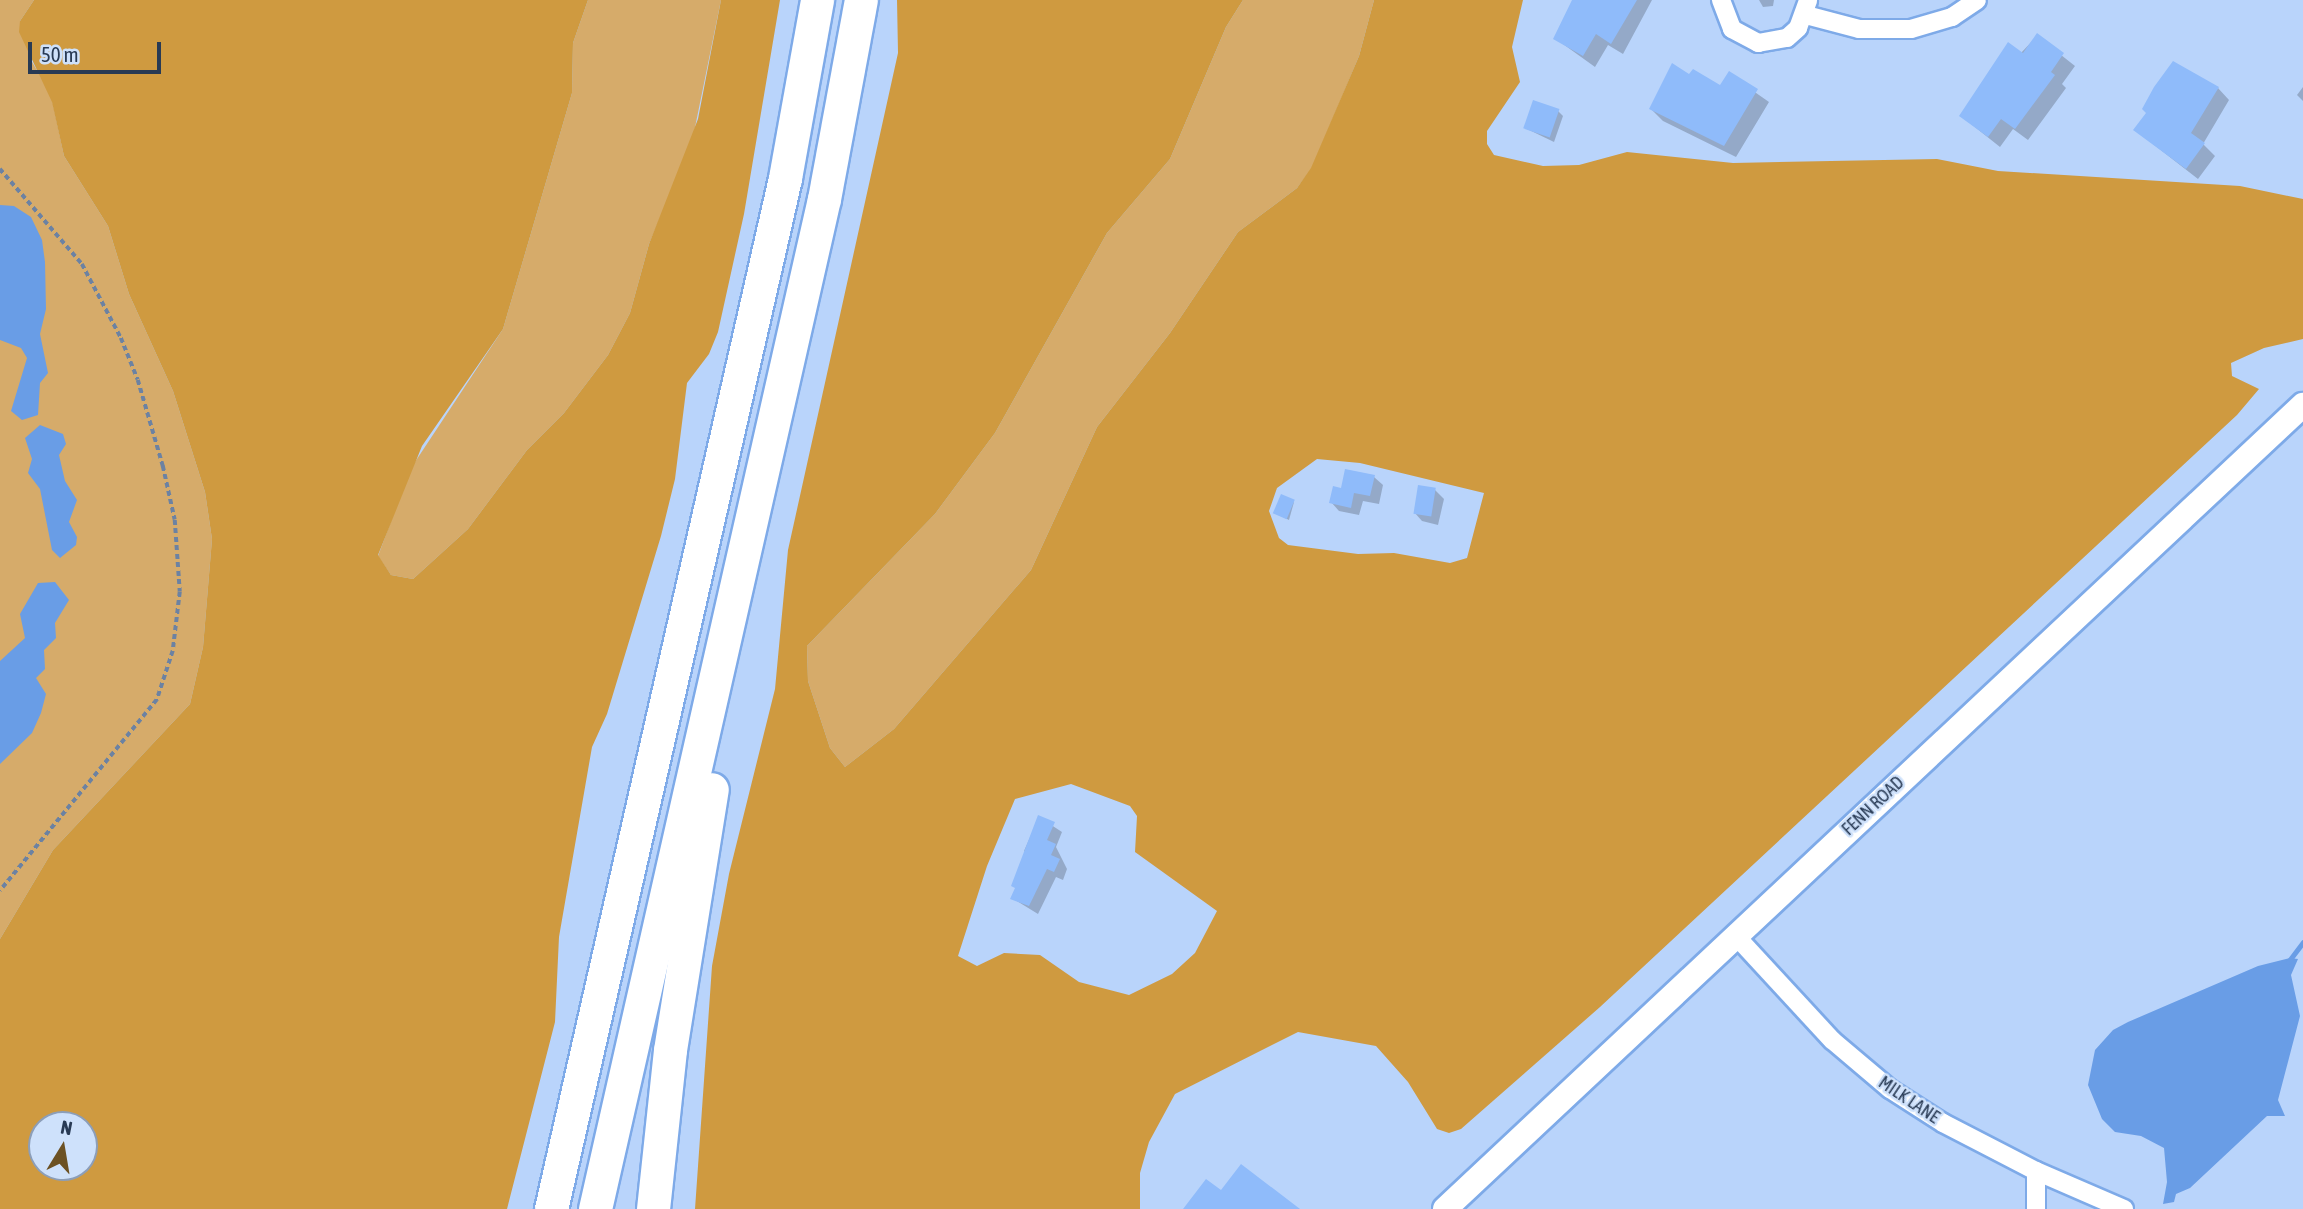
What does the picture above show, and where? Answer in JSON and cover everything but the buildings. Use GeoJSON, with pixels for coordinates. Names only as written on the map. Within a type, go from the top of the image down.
{"type":"FeatureCollection","features":[{"type":"Feature","properties":{"kind":"highway"},"geometry":{"type":"LineString","coordinates":[[551,1209],[785,178],[817,0]]}},
{"type":"Feature","properties":{"kind":"highway"},"geometry":{"type":"LineString","coordinates":[[595,1209],[833,160],[861,0]]}},
{"type":"Feature","properties":{"kind":"highway"},"geometry":{"type":"LineString","coordinates":[[653,1209],[667,1074],[704,831],[756,570],[763,468]]}},
{"type":"Feature","properties":{"kind":"street"},"geometry":{"type":"LineString","coordinates":[[1721,0],[1732,29],[1758,43],[1787,38],[1807,8],[1859,29],[1911,29],[1952,17],[1977,0]]}},
{"type":"Feature","properties":{"kind":"street","name":"FENN ROAD"},"geometry":{"type":"LineString","coordinates":[[1445,1209],[2303,405]]}},
{"type":"Feature","properties":{"kind":"street","name":"MILK LANE"},"geometry":{"type":"LineString","coordinates":[[1735,935],[1832,1040],[1890,1089],[1943,1123],[2036,1171],[2124,1209]]}},
{"type":"Feature","properties":{"kind":"street"},"geometry":{"type":"LineString","coordinates":[[2036,1171],[2036,1209]]}},
{"type":"Feature","properties":{"kind":"path"},"geometry":{"type":"LineString","coordinates":[[0,169],[82,264],[121,338],[138,380],[163,466],[175,520],[180,592],[173,651],[157,700],[0,891]]}},
{"type":"Feature","properties":{"kind":"shaded area"},"geometry":{"type":"Polygon","coordinates":[[[0,0],[34,0],[20,21],[31,60],[51,95],[64,156],[108,226],[129,294],[173,391],[205,492],[212,539],[203,647],[190,704],[53,850],[0,939],[0,0]]]}},
{"type":"Feature","properties":{"kind":"shaded area"},"geometry":{"type":"Polygon","coordinates":[[[34,0],[588,0],[573,43],[572,93],[503,329],[422,446],[378,555],[391,575],[413,579],[468,529],[527,450],[564,413],[608,355],[630,313],[649,244],[698,119],[721,0],[780,0],[744,214],[718,332],[709,354],[687,383],[675,479],[661,536],[607,714],[592,747],[559,937],[555,1022],[507,1209],[0,1209],[0,939],[53,850],[190,704],[203,647],[212,539],[205,492],[173,391],[129,294],[108,226],[64,156],[52,102],[19,32],[20,21],[34,0]]]}},
{"type":"Feature","properties":{"kind":"shaded area"},"geometry":{"type":"Polygon","coordinates":[[[588,0],[721,0],[692,142],[649,244],[630,313],[608,355],[564,413],[527,450],[468,529],[413,579],[391,575],[378,556],[411,468],[503,329],[572,93],[573,43],[588,0]]]}},
{"type":"Feature","properties":{"kind":"shaded area"},"geometry":{"type":"Polygon","coordinates":[[[897,0],[1243,0],[1226,27],[1170,159],[1107,233],[995,433],[935,514],[807,646],[808,681],[830,748],[845,767],[894,729],[1031,570],[1097,427],[1170,333],[1238,232],[1297,188],[1311,168],[1359,56],[1374,0],[1523,0],[1512,47],[1520,82],[1487,131],[1487,144],[1494,155],[1543,166],[1579,165],[1627,152],[1733,163],[1937,159],[1998,171],[2240,186],[2303,199],[2303,339],[2264,348],[2231,363],[2232,376],[2259,389],[2237,415],[1600,1007],[1461,1129],[1449,1133],[1437,1129],[1408,1082],[1376,1046],[1298,1032],[1175,1094],[1149,1142],[1140,1173],[1140,1209],[695,1209],[712,966],[729,874],[775,689],[788,550],[898,53],[897,0]],[[1317,459],[1277,488],[1269,511],[1279,538],[1288,545],[1358,554],[1394,553],[1450,563],[1467,558],[1484,493],[1360,463],[1317,459]],[[1071,784],[1015,799],[987,866],[958,956],[977,966],[1004,953],[1040,955],[1079,982],[1129,995],[1172,974],[1195,953],[1217,911],[1135,852],[1137,816],[1130,806],[1071,784]]]}},
{"type":"Feature","properties":{"kind":"shaded area"},"geometry":{"type":"Polygon","coordinates":[[[1243,0],[1374,0],[1359,56],[1312,168],[1297,188],[1238,232],[1170,333],[1097,427],[1031,570],[894,729],[845,767],[830,748],[808,681],[807,646],[935,514],[995,433],[1107,233],[1170,159],[1226,27],[1243,0]]]}},
{"type":"Feature","properties":{"kind":"water"},"geometry":{"type":"Polygon","coordinates":[[[0,205],[14,206],[31,217],[42,240],[45,262],[46,309],[40,334],[48,373],[40,383],[38,415],[22,420],[11,411],[27,358],[21,348],[0,340],[0,205]]]}},
{"type":"Feature","properties":{"kind":"water"},"geometry":{"type":"Polygon","coordinates":[[[40,425],[63,434],[66,444],[59,455],[65,481],[77,500],[69,522],[77,537],[76,545],[60,558],[52,550],[40,489],[28,473],[32,459],[25,438],[40,425]]]}},
{"type":"Feature","properties":{"kind":"water"},"geometry":{"type":"Polygon","coordinates":[[[55,582],[69,600],[55,623],[56,638],[44,650],[45,669],[36,678],[46,694],[41,713],[32,733],[0,764],[0,661],[25,638],[20,614],[38,583],[55,582]]]}},
{"type":"Feature","properties":{"kind":"water"},"geometry":{"type":"Polygon","coordinates":[[[2290,958],[2298,959],[2291,975],[2300,1016],[2278,1100],[2285,1116],[2267,1116],[2190,1188],[2176,1194],[2174,1202],[2163,1204],[2167,1182],[2164,1148],[2141,1136],[2115,1132],[2102,1119],[2088,1085],[2095,1050],[2113,1030],[2128,1022],[2258,966],[2290,958]]]}},
{"type":"Feature","properties":{"kind":"waterway"},"geometry":{"type":"LineString","coordinates":[[2288,962],[2303,942]]}}]}
